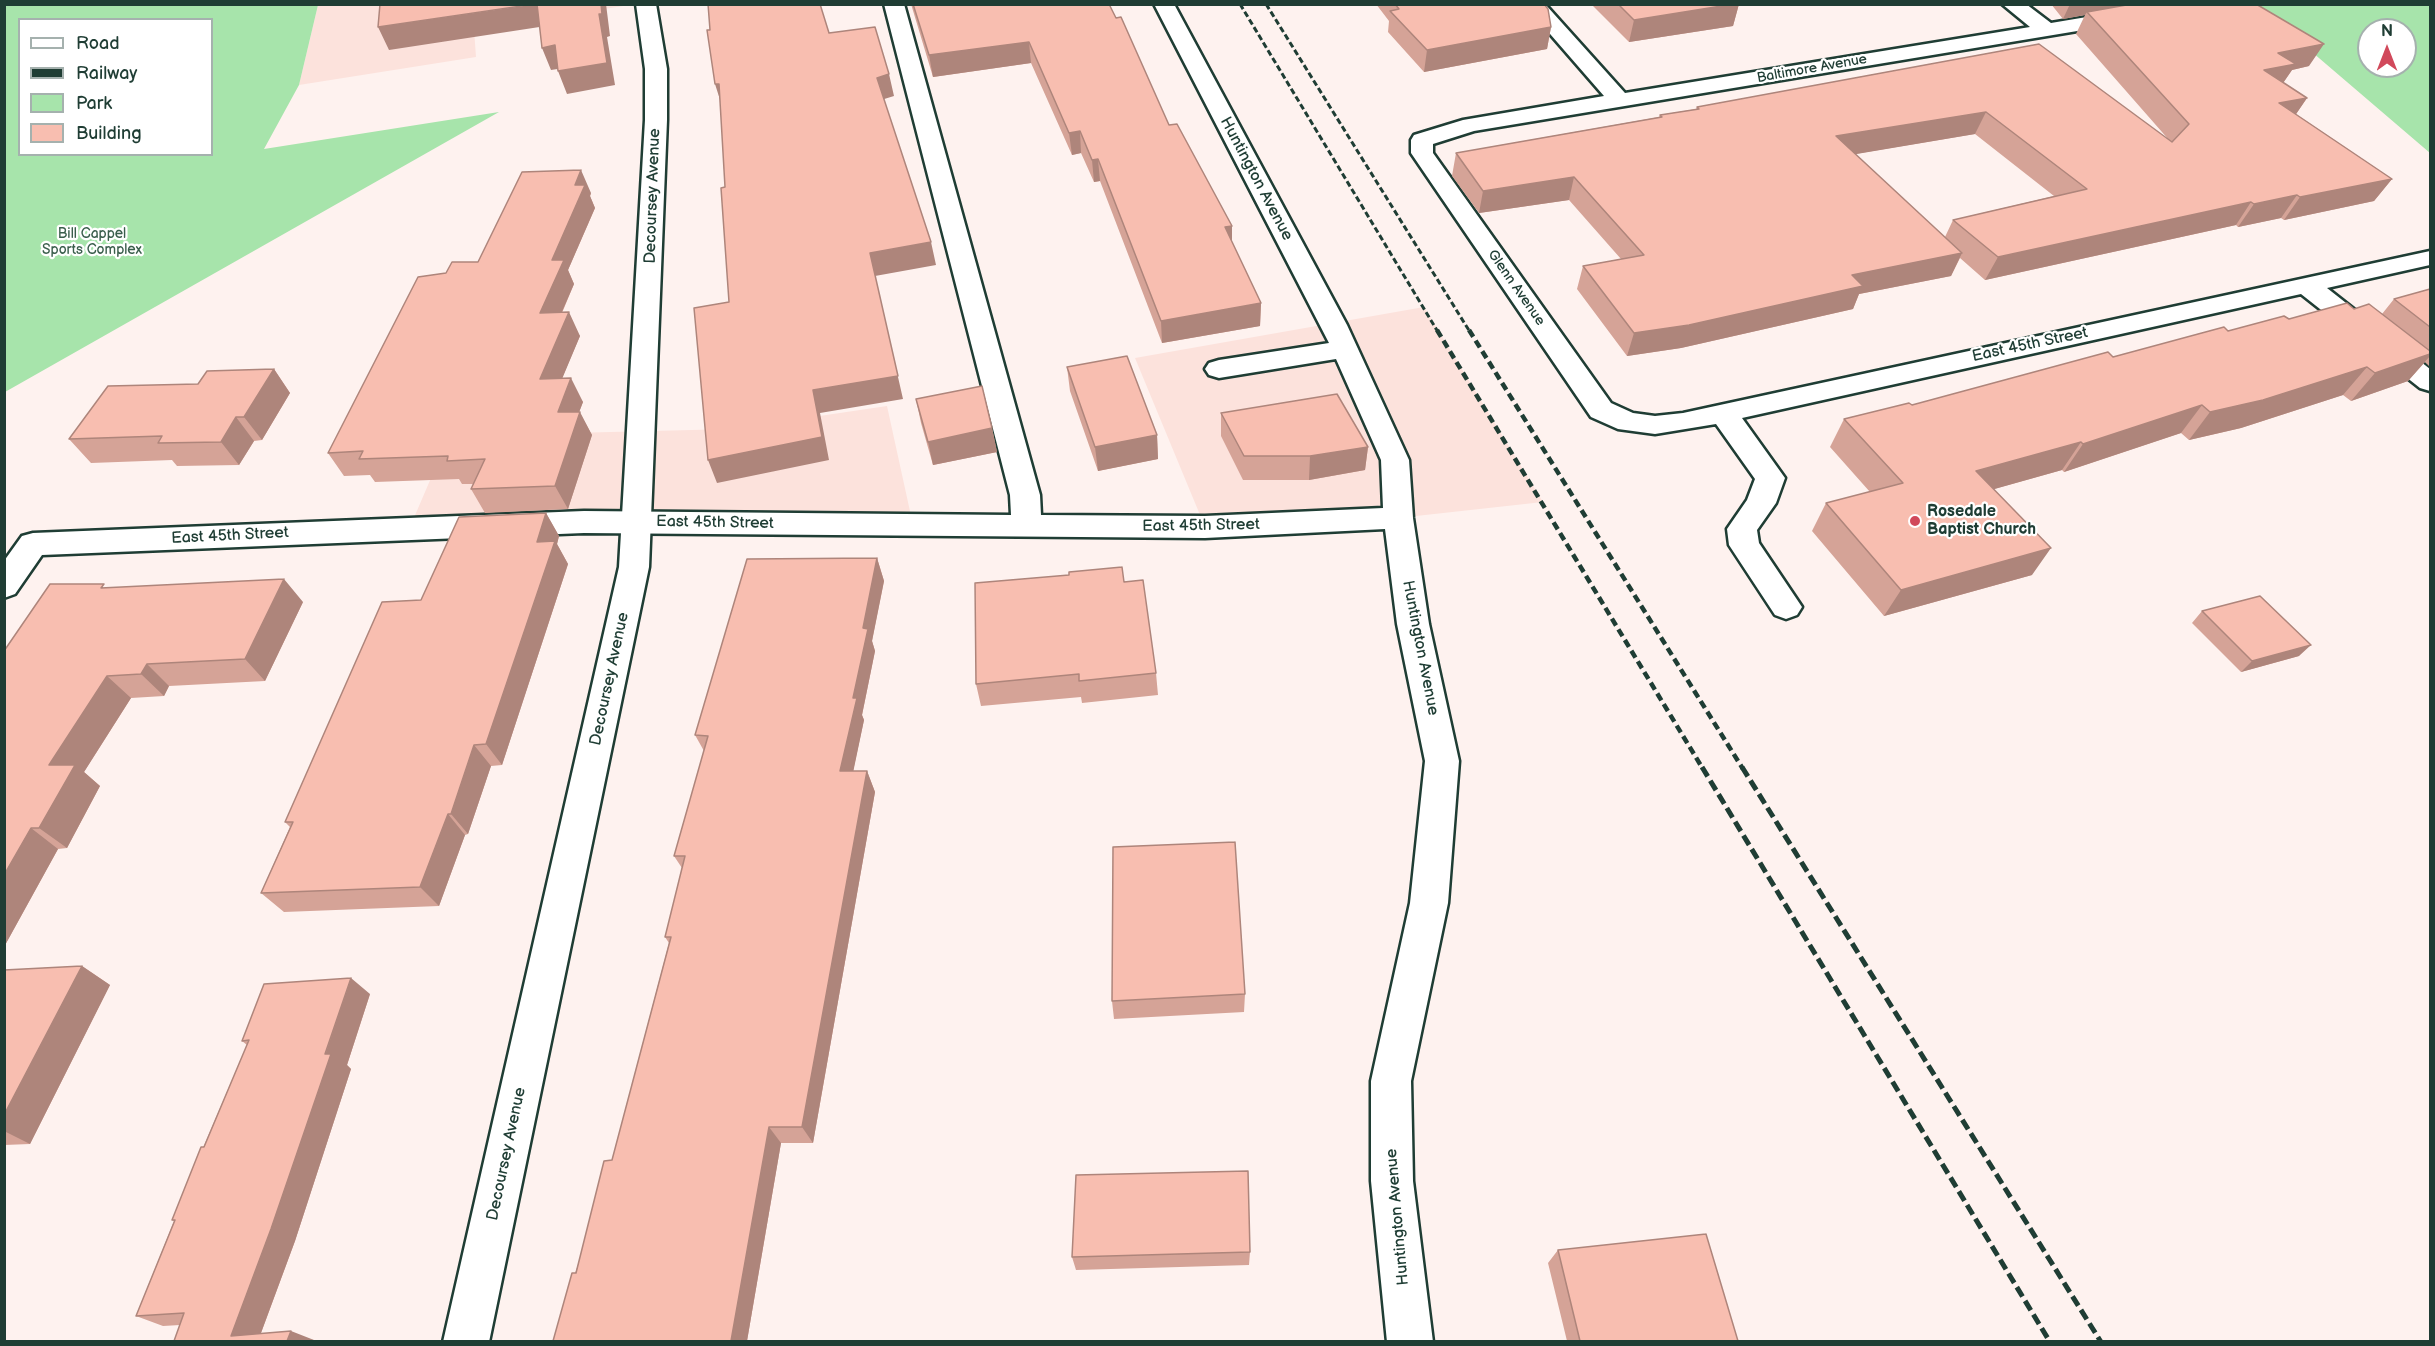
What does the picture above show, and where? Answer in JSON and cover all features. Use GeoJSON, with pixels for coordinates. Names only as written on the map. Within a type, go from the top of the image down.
{"type":"FeatureCollection","features":[{"type":"Feature","properties":{"kind":"street","name":"Decoursey Avenue"},"geometry":{"type":"LineString","coordinates":[[466,1341],[634,567],[634,521],[650,278],[656,120],[656,69],[646,4]]}},
{"type":"Feature","properties":{"kind":"street"},"geometry":{"type":"LineString","coordinates":[[894,4],[1025,495],[1027,526]]}},
{"type":"Feature","properties":{"kind":"street","name":"Huntington Avenue"},"geometry":{"type":"LineString","coordinates":[[1164,4],[1345,349],[1395,460],[1398,518],[1413,624],[1442,761],[1429,903],[1391,1081],[1392,1181],[1410,1341]]}},
{"type":"Feature","properties":{"kind":"street"},"geometry":{"type":"LineString","coordinates":[[1534,4],[1620,101]]}},
{"type":"Feature","properties":{"kind":"street"},"geometry":{"type":"LineString","coordinates":[[2012,4],[2046,29]]}},
{"type":"Feature","properties":{"kind":"street","name":"Baltimore Avenue"},"geometry":{"type":"LineString","coordinates":[[1422,140],[1471,125],[2204,4]]}},
{"type":"Feature","properties":{"kind":"street","name":"Glenn Avenue"},"geometry":{"type":"LineString","coordinates":[[1422,140],[1422,153],[1602,410],[1628,422]]}},
{"type":"Feature","properties":{"kind":"street","name":"East 45th Street"},"geometry":{"type":"LineString","coordinates":[[1628,422],[1655,425],[1723,413],[2430,258]]}},
{"type":"Feature","properties":{"kind":"street"},"geometry":{"type":"LineString","coordinates":[[2306,285],[2430,382]]}},
{"type":"Feature","properties":{"kind":"street"},"geometry":{"type":"LineString","coordinates":[[1220,369],[1345,349]]}},
{"type":"Feature","properties":{"kind":"street"},"geometry":{"type":"LineString","coordinates":[[1723,413],[1770,478],[1761,503],[1742,530],[1744,545],[1786,607]]}},
{"type":"Feature","properties":{"kind":"street","name":"East 45th Street"},"geometry":{"type":"LineString","coordinates":[[4,586],[33,544],[422,527],[634,521],[688,524],[1205,528],[1398,518]]}},
{"type":"Feature","properties":{"kind":"shaded area"},"geometry":{"type":"Polygon","coordinates":[[[318,5],[630,5],[474,29],[476,57],[299,85],[318,5]]]}},
{"type":"Feature","properties":{"kind":"shaded area"},"geometry":{"type":"Polygon","coordinates":[[[1424,307],[1543,502],[1398,518],[1205,527],[1135,358],[1424,307]]]}},
{"type":"Feature","properties":{"kind":"shaded area"},"geometry":{"type":"Polygon","coordinates":[[[887,406],[913,525],[410,527],[449,436],[732,429],[887,406]]]}},
{"type":"Feature","properties":{"kind":"green space","name":"Bill Cappel Sports Complex"},"geometry":{"type":"Polygon","coordinates":[[[5,4],[318,5],[299,85],[264,149],[499,112],[5,392],[5,4]]]}},
{"type":"Feature","properties":{"kind":"green space"},"geometry":{"type":"Polygon","coordinates":[[[2257,5],[2430,5],[2430,153],[2257,5]]]}},
{"type":"Feature","properties":{"kind":"building"},"geometry":{"type":"Polygon","coordinates":[[[380,4],[535,4],[378,27],[380,4]]]}},
{"type":"Feature","properties":{"kind":"building"},"geometry":{"type":"Polygon","coordinates":[[[537,4],[601,4],[602,14],[599,14],[607,63],[558,71],[555,45],[542,48],[537,4]]]}},
{"type":"Feature","properties":{"kind":"building"},"geometry":{"type":"Polygon","coordinates":[[[708,4],[820,4],[829,33],[875,27],[889,74],[877,78],[931,242],[870,253],[898,376],[813,390],[822,437],[708,460],[694,308],[729,302],[721,188],[725,187],[719,84],[715,84],[707,30],[710,30],[708,4]]]}},
{"type":"Feature","properties":{"kind":"building"},"geometry":{"type":"Polygon","coordinates":[[[913,4],[1109,4],[1116,18],[1121,17],[1169,125],[1177,124],[1232,226],[1225,227],[1261,303],[1161,321],[1098,159],[1092,160],[1080,131],[1069,133],[1029,42],[929,55],[913,4]]]}},
{"type":"Feature","properties":{"kind":"building"},"geometry":{"type":"Polygon","coordinates":[[[1395,4],[1544,4],[1548,9],[1551,27],[1427,50],[1390,11],[1399,9],[1395,4]]]}},
{"type":"Feature","properties":{"kind":"building"},"geometry":{"type":"Polygon","coordinates":[[[1618,4],[1734,4],[1634,20],[1618,4]]]}},
{"type":"Feature","properties":{"kind":"building"},"geometry":{"type":"Polygon","coordinates":[[[2132,4],[2256,4],[2324,44],[2278,53],[2296,64],[2264,70],[2307,98],[2279,103],[2392,179],[2300,197],[2297,195],[2254,204],[2251,202],[1998,257],[1953,220],[2087,189],[1986,112],[1836,136],[1962,253],[1852,275],[1863,286],[1689,325],[1634,333],[1583,266],[1644,255],[1574,177],[1483,191],[1456,153],[1662,117],[1660,115],[1699,109],[1697,107],[2039,44],[2172,142],[2189,124],[2087,12],[2132,4]]]}},
{"type":"Feature","properties":{"kind":"building"},"geometry":{"type":"Polygon","coordinates":[[[581,170],[575,185],[585,185],[552,260],[564,260],[540,313],[569,312],[540,379],[571,378],[558,412],[580,412],[555,486],[471,489],[485,459],[447,461],[448,456],[359,459],[363,451],[328,453],[418,277],[446,273],[452,262],[478,262],[522,172],[581,170]]]}},
{"type":"Feature","properties":{"kind":"building"},"geometry":{"type":"Polygon","coordinates":[[[2430,289],[2430,327],[2394,299],[2430,289]]]}},
{"type":"Feature","properties":{"kind":"building"},"geometry":{"type":"Polygon","coordinates":[[[2347,303],[2354,309],[2369,304],[2430,351],[2430,354],[2375,373],[2367,367],[2263,400],[2210,412],[2202,405],[2083,444],[2081,442],[1976,471],[2051,548],[1901,590],[1826,503],[1903,483],[1844,419],[1909,403],[1912,405],[2108,352],[2113,357],[2224,327],[2228,331],[2284,316],[2289,319],[2347,303]]]}},
{"type":"Feature","properties":{"kind":"building"},"geometry":{"type":"Polygon","coordinates":[[[1127,356],[1157,435],[1095,447],[1067,367],[1127,356]]]}},
{"type":"Feature","properties":{"kind":"building"},"geometry":{"type":"Polygon","coordinates":[[[274,369],[244,417],[236,417],[221,442],[158,443],[162,436],[69,439],[108,386],[198,384],[207,371],[274,369]]]}},
{"type":"Feature","properties":{"kind":"building"},"geometry":{"type":"Polygon","coordinates":[[[982,386],[992,428],[928,442],[916,399],[982,386]]]}},
{"type":"Feature","properties":{"kind":"building"},"geometry":{"type":"Polygon","coordinates":[[[1337,394],[1368,447],[1310,456],[1244,456],[1221,413],[1337,394]]]}},
{"type":"Feature","properties":{"kind":"building"},"geometry":{"type":"Polygon","coordinates":[[[546,513],[537,542],[555,541],[486,744],[474,745],[451,814],[448,814],[420,887],[261,893],[293,822],[285,822],[382,602],[421,600],[459,517],[546,513]]]}},
{"type":"Feature","properties":{"kind":"building"},"geometry":{"type":"Polygon","coordinates":[[[877,558],[863,628],[868,629],[853,698],[857,698],[840,771],[867,771],[802,1127],[769,1127],[731,1341],[553,1341],[572,1273],[576,1273],[604,1161],[612,1160],[671,937],[665,937],[685,856],[674,856],[708,736],[695,735],[747,559],[877,558]]]}},
{"type":"Feature","properties":{"kind":"building"},"geometry":{"type":"Polygon","coordinates":[[[1122,567],[1124,582],[1143,580],[1156,673],[1079,681],[1079,674],[976,684],[975,583],[1069,575],[1069,572],[1122,567]]]}},
{"type":"Feature","properties":{"kind":"building"},"geometry":{"type":"Polygon","coordinates":[[[284,579],[245,659],[147,664],[141,674],[107,676],[49,765],[75,765],[39,828],[31,828],[4,875],[4,651],[50,584],[104,584],[101,588],[284,579]]]}},
{"type":"Feature","properties":{"kind":"building"},"geometry":{"type":"Polygon","coordinates":[[[2260,596],[2311,645],[2252,661],[2202,611],[2260,596]]]}},
{"type":"Feature","properties":{"kind":"building"},"geometry":{"type":"Polygon","coordinates":[[[1235,842],[1245,994],[1112,1001],[1113,847],[1235,842]]]}},
{"type":"Feature","properties":{"kind":"building"},"geometry":{"type":"Polygon","coordinates":[[[82,966],[4,1115],[4,970],[82,966]]]}},
{"type":"Feature","properties":{"kind":"building"},"geometry":{"type":"Polygon","coordinates":[[[351,978],[325,1054],[331,1054],[271,1229],[231,1336],[291,1331],[287,1341],[174,1341],[184,1313],[136,1316],[175,1220],[172,1220],[201,1147],[204,1147],[249,1040],[242,1041],[264,984],[351,978]]]}},
{"type":"Feature","properties":{"kind":"building"},"geometry":{"type":"Polygon","coordinates":[[[1248,1171],[1250,1252],[1072,1257],[1076,1175],[1248,1171]]]}},
{"type":"Feature","properties":{"kind":"building"},"geometry":{"type":"Polygon","coordinates":[[[1706,1234],[1738,1341],[1580,1341],[1558,1250],[1706,1234]]]}},
{"type":"Feature","properties":{"kind":"railway"},"geometry":{"type":"LineString","coordinates":[[1240,4],[1438,332]]}},
{"type":"Feature","properties":{"kind":"railway"},"geometry":{"type":"LineString","coordinates":[[1266,4],[1470,332]]}},
{"type":"Feature","properties":{"kind":"railway"},"geometry":{"type":"LineString","coordinates":[[1437,330],[1703,769]]}},
{"type":"Feature","properties":{"kind":"railway"},"geometry":{"type":"LineString","coordinates":[[1469,330],[1743,769]]}},
{"type":"Feature","properties":{"kind":"railway"},"geometry":{"type":"LineString","coordinates":[[1702,767],[2050,1342]]}},
{"type":"Feature","properties":{"kind":"railway"},"geometry":{"type":"LineString","coordinates":[[1742,767],[2101,1342]]}},
{"type":"Feature","properties":{"kind":"place","name":"Rosedale Baptist Church"},"geometry":{"type":"Point","coordinates":[1915,521]}}]}
